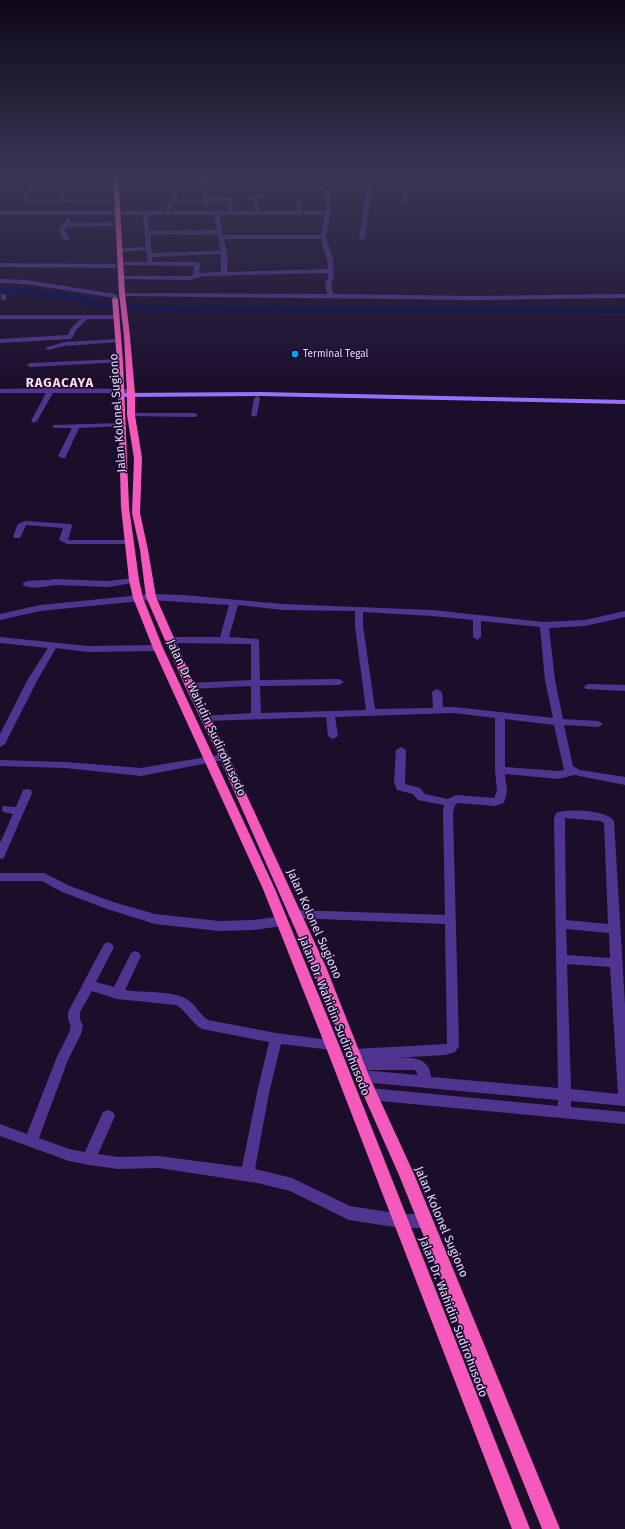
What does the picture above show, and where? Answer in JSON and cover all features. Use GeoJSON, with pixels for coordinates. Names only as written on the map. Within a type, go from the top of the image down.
{"type":"FeatureCollection","features":[{"type":"Feature","properties":{"kind":"highway"},"geometry":{"type":"LineString","coordinates":[[115,244],[121,277],[119,299]]}},
{"type":"Feature","properties":{"kind":"highway"},"geometry":{"type":"LineString","coordinates":[[119,244],[119,299]]}},
{"type":"Feature","properties":{"kind":"highway","name":"Jalan Kolonel Sugiono"},"geometry":{"type":"LineString","coordinates":[[119,299],[124,315],[123,394]]}},
{"type":"Feature","properties":{"kind":"highway","name":"Jalan Kolonel Sugiono"},"geometry":{"type":"LineString","coordinates":[[119,299],[116,315],[118,361],[123,394],[131,416],[138,458],[136,513],[144,550],[151,597],[169,640],[319,967],[370,1094],[425,1221],[551,1529]]}},
{"type":"Feature","properties":{"kind":"highway","name":"Jalan Dr. Wahidin Sudirohusodo"},"geometry":{"type":"LineString","coordinates":[[123,394],[117,425],[128,542],[138,598],[158,648],[263,876],[282,921],[521,1529]]}},
{"type":"Feature","properties":{"kind":"main road"},"geometry":{"type":"LineString","coordinates":[[123,394],[382,400],[431,398],[625,402]]}},
{"type":"Feature","properties":{"kind":"main road"},"geometry":{"type":"LineString","coordinates":[[208,396],[418,396],[431,398]]}},
{"type":"Feature","properties":{"kind":"street"},"geometry":{"type":"LineString","coordinates":[[149,244],[150,263]]}},
{"type":"Feature","properties":{"kind":"street"},"geometry":{"type":"LineString","coordinates":[[222,244],[225,265],[224,274]]}},
{"type":"Feature","properties":{"kind":"street"},"geometry":{"type":"LineString","coordinates":[[325,244],[330,260],[331,278],[328,283],[330,296]]}},
{"type":"Feature","properties":{"kind":"street"},"geometry":{"type":"LineString","coordinates":[[120,250],[149,252],[224,252]]}},
{"type":"Feature","properties":{"kind":"street"},"geometry":{"type":"LineString","coordinates":[[0,265],[118,265],[150,263],[157,265],[198,264],[196,276]]}},
{"type":"Feature","properties":{"kind":"street"},"geometry":{"type":"LineString","coordinates":[[121,277],[191,278],[202,274],[224,274],[233,277],[331,271]]}},
{"type":"Feature","properties":{"kind":"street"},"geometry":{"type":"LineString","coordinates":[[0,281],[26,282],[119,299],[191,294],[534,298],[625,296]]}},
{"type":"Feature","properties":{"kind":"street"},"geometry":{"type":"LineString","coordinates":[[0,317],[84,318],[116,315]]}},
{"type":"Feature","properties":{"kind":"street"},"geometry":{"type":"LineString","coordinates":[[0,341],[70,337],[73,330],[84,318]]}},
{"type":"Feature","properties":{"kind":"street"},"geometry":{"type":"LineString","coordinates":[[48,348],[64,344],[116,342]]}},
{"type":"Feature","properties":{"kind":"street"},"geometry":{"type":"LineString","coordinates":[[30,365],[118,361]]}},
{"type":"Feature","properties":{"kind":"street"},"geometry":{"type":"LineString","coordinates":[[0,391],[51,390],[123,394]]}},
{"type":"Feature","properties":{"kind":"street"},"geometry":{"type":"LineString","coordinates":[[34,421],[51,390]]}},
{"type":"Feature","properties":{"kind":"street"},"geometry":{"type":"LineString","coordinates":[[254,415],[257,398]]}},
{"type":"Feature","properties":{"kind":"street"},"geometry":{"type":"LineString","coordinates":[[131,416],[195,415]]}},
{"type":"Feature","properties":{"kind":"street"},"geometry":{"type":"LineString","coordinates":[[55,426],[117,425]]}},
{"type":"Feature","properties":{"kind":"street"},"geometry":{"type":"LineString","coordinates":[[62,456],[77,426]]}},
{"type":"Feature","properties":{"kind":"street"},"geometry":{"type":"LineString","coordinates":[[17,536],[22,524],[25,522],[68,526],[63,540],[67,542],[128,542]]}},
{"type":"Feature","properties":{"kind":"street"},"geometry":{"type":"LineString","coordinates":[[26,584],[47,584],[54,582],[109,584],[134,580]]}},
{"type":"Feature","properties":{"kind":"street"},"geometry":{"type":"LineString","coordinates":[[0,617],[40,608],[151,597],[183,598],[283,607],[432,613],[544,625],[585,624],[625,614]]}},
{"type":"Feature","properties":{"kind":"street"},"geometry":{"type":"LineString","coordinates":[[224,640],[234,603]]}},
{"type":"Feature","properties":{"kind":"street"},"geometry":{"type":"LineString","coordinates":[[359,609],[359,626],[371,713]]}},
{"type":"Feature","properties":{"kind":"street"},"geometry":{"type":"LineString","coordinates":[[477,618],[477,637]]}},
{"type":"Feature","properties":{"kind":"street"},"geometry":{"type":"LineString","coordinates":[[544,625],[550,680],[567,766],[573,772]]}},
{"type":"Feature","properties":{"kind":"street"},"geometry":{"type":"LineString","coordinates":[[0,640],[88,649],[158,648]]}},
{"type":"Feature","properties":{"kind":"street"},"geometry":{"type":"LineString","coordinates":[[169,640],[255,641],[256,716]]}},
{"type":"Feature","properties":{"kind":"street"},"geometry":{"type":"LineString","coordinates":[[0,744],[33,679],[53,646]]}},
{"type":"Feature","properties":{"kind":"street"},"geometry":{"type":"LineString","coordinates":[[190,686],[256,683],[340,682]]}},
{"type":"Feature","properties":{"kind":"street"},"geometry":{"type":"LineString","coordinates":[[589,687],[625,688]]}},
{"type":"Feature","properties":{"kind":"street"},"geometry":{"type":"LineString","coordinates":[[437,692],[438,710]]}},
{"type":"Feature","properties":{"kind":"street"},"geometry":{"type":"LineString","coordinates":[[205,718],[459,710],[559,722],[598,724]]}},
{"type":"Feature","properties":{"kind":"street"},"geometry":{"type":"LineString","coordinates":[[330,714],[333,736]]}},
{"type":"Feature","properties":{"kind":"street"},"geometry":{"type":"LineString","coordinates":[[359,1065],[451,1048],[453,1043],[448,812],[450,803],[456,799],[499,801],[502,798],[500,770],[500,715]]}},
{"type":"Feature","properties":{"kind":"street"},"geometry":{"type":"LineString","coordinates":[[401,750],[399,782],[401,787],[416,791],[422,797],[450,803]]}},
{"type":"Feature","properties":{"kind":"street"},"geometry":{"type":"LineString","coordinates":[[1,764],[64,765],[141,772],[224,758]]}},
{"type":"Feature","properties":{"kind":"street"},"geometry":{"type":"LineString","coordinates":[[500,770],[559,775],[573,772],[625,781]]}},
{"type":"Feature","properties":{"kind":"street"},"geometry":{"type":"LineString","coordinates":[[0,855],[27,793]]}},
{"type":"Feature","properties":{"kind":"street"},"geometry":{"type":"LineString","coordinates":[[7,809],[20,811]]}},
{"type":"Feature","properties":{"kind":"street"},"geometry":{"type":"LineString","coordinates":[[565,1112],[559,819],[560,816],[564,814],[605,817],[609,821],[614,929],[625,1094]]}},
{"type":"Feature","properties":{"kind":"street"},"geometry":{"type":"LineString","coordinates":[[0,878],[44,877],[66,890],[111,906],[155,919],[219,926],[254,925],[282,921]]}},
{"type":"Feature","properties":{"kind":"street"},"geometry":{"type":"LineString","coordinates":[[294,914],[378,916],[451,920]]}},
{"type":"Feature","properties":{"kind":"street"},"geometry":{"type":"LineString","coordinates":[[560,924],[614,929]]}},
{"type":"Feature","properties":{"kind":"street"},"geometry":{"type":"LineString","coordinates":[[31,1141],[62,1059],[75,1034],[77,1026],[74,1019],[74,1012],[108,947]]}},
{"type":"Feature","properties":{"kind":"street"},"geometry":{"type":"LineString","coordinates":[[117,994],[135,956]]}},
{"type":"Feature","properties":{"kind":"street"},"geometry":{"type":"LineString","coordinates":[[562,959],[616,963]]}},
{"type":"Feature","properties":{"kind":"street"},"geometry":{"type":"LineString","coordinates":[[89,985],[117,994],[165,998],[181,1002],[203,1024],[276,1038],[332,1045]]}},
{"type":"Feature","properties":{"kind":"street"},"geometry":{"type":"LineString","coordinates":[[247,1175],[263,1093],[276,1038]]}},
{"type":"Feature","properties":{"kind":"street"},"geometry":{"type":"LineString","coordinates":[[359,1065],[424,1081],[625,1100]]}},
{"type":"Feature","properties":{"kind":"street"},"geometry":{"type":"LineString","coordinates":[[370,1094],[625,1118]]}},
{"type":"Feature","properties":{"kind":"street"},"geometry":{"type":"LineString","coordinates":[[89,1160],[108,1116]]}},
{"type":"Feature","properties":{"kind":"street"},"geometry":{"type":"LineString","coordinates":[[0,1130],[69,1155],[89,1160],[118,1163],[158,1162],[188,1165],[247,1175],[292,1185],[349,1213],[401,1221],[425,1221]]}},
{"type":"Feature","properties":{"kind":"waterway"},"geometry":{"type":"LineString","coordinates":[[0,289],[65,296],[104,305],[152,309],[625,310]]}},
{"type":"Feature","properties":{"kind":"waterway"},"geometry":{"type":"LineString","coordinates":[[108,311],[110,305]]}},
{"type":"Feature","properties":{"kind":"waterway"},"geometry":{"type":"LineString","coordinates":[[111,333],[115,424],[118,445],[117,468]]}},
{"type":"Feature","properties":{"kind":"place","name":"Terminal Tegal"},"geometry":{"type":"Point","coordinates":[295,354]}},
{"type":"Feature","properties":{"kind":"district","name":"RAGACAYA"},"geometry":{"type":"Point","coordinates":[60,383]}}]}
